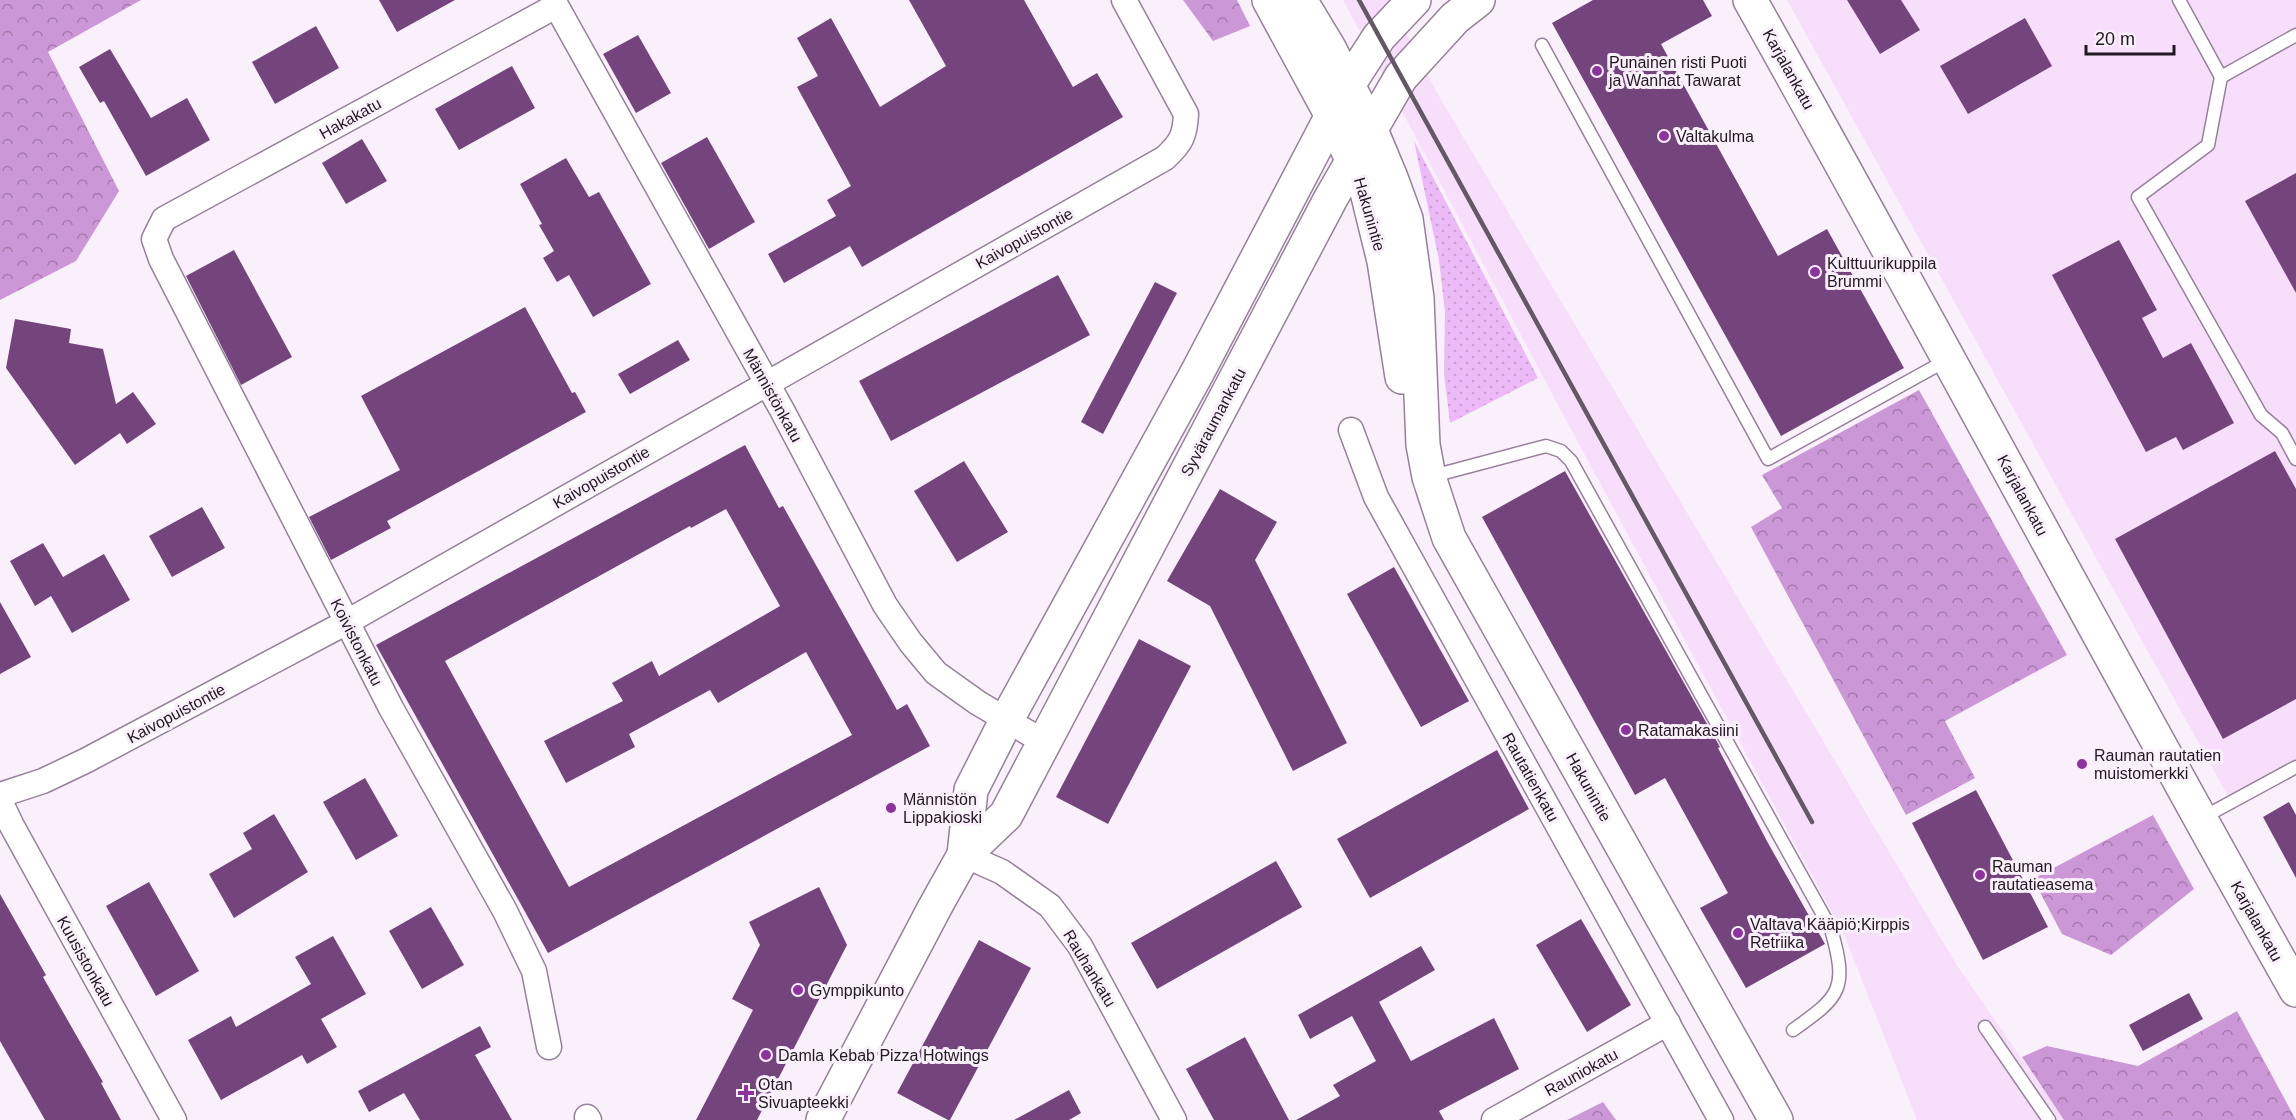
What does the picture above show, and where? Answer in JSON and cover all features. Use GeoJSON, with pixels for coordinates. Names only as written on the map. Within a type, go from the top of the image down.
{"type":"FeatureCollection","features":[{"type":"Feature","properties":{"kind":"main road","name":"Hakunintie"},"geometry":{"type":"LineString","coordinates":[[1269,0],[1332,116],[1367,192],[1376,226],[1404,389],[1423,445],[1429,477],[1449,538],[1776,1120]]}},
{"type":"Feature","properties":{"kind":"main road","name":"Hakunintie"},"geometry":{"type":"LineString","coordinates":[[1300,0],[1371,130],[1400,200],[1411,252],[1417,298],[1423,445]]}},
{"type":"Feature","properties":{"kind":"main road","name":"Syväraumankatu"},"geometry":{"type":"LineString","coordinates":[[964,855],[971,790],[1006,721],[1197,373],[1348,85],[1379,37],[1414,0]]}},
{"type":"Feature","properties":{"kind":"main road","name":"Syväraumankatu"},"geometry":{"type":"LineString","coordinates":[[824,1120],[964,855],[1006,815],[1328,204],[1401,77],[1455,18],[1478,0]]}},
{"type":"Feature","properties":{"kind":"main road","name":"Karjalankatu"},"geometry":{"type":"LineString","coordinates":[[1750,0],[1949,359],[2187,797],[2201,818],[2296,990]]}},
{"type":"Feature","properties":{"kind":"street","name":"Kaivopuistontie"},"geometry":{"type":"LineString","coordinates":[[0,795],[43,782],[347,622],[1165,158],[1177,146],[1185,132],[1185,114],[1124,0]]}},
{"type":"Feature","properties":{"kind":"street","name":"Hakakatu"},"geometry":{"type":"LineString","coordinates":[[154,239],[164,219],[555,3]]}},
{"type":"Feature","properties":{"kind":"street","name":"Männistönkatu"},"geometry":{"type":"LineString","coordinates":[[555,3],[767,383],[885,605],[911,643],[936,673],[1006,721],[1044,742]]}},
{"type":"Feature","properties":{"kind":"street","name":"Koivistonkatu"},"geometry":{"type":"LineString","coordinates":[[154,239],[161,259],[391,708],[505,910],[534,971],[549,1047]]}},
{"type":"Feature","properties":{"kind":"street","name":"Rautatienkatu"},"geometry":{"type":"LineString","coordinates":[[1351,430],[1376,497],[1721,1120]]}},
{"type":"Feature","properties":{"kind":"street","name":"Kuusistonkatu"},"geometry":{"type":"LineString","coordinates":[[0,801],[17,836],[174,1120]]}},
{"type":"Feature","properties":{"kind":"street","name":"Rauhankatu"},"geometry":{"type":"LineString","coordinates":[[964,855],[1002,872],[1050,906],[1080,946],[1174,1120]]}},
{"type":"Feature","properties":{"kind":"street","name":"Rauniokatu"},"geometry":{"type":"LineString","coordinates":[[1494,1120],[1668,1023]]}},
{"type":"Feature","properties":{"kind":"lane"},"geometry":{"type":"LineString","coordinates":[[2179,0],[2222,77],[2208,145],[2138,197],[2261,415],[2282,433],[2296,459]]}},
{"type":"Feature","properties":{"kind":"lane"},"geometry":{"type":"LineString","coordinates":[[2222,77],[2296,35]]}},
{"type":"Feature","properties":{"kind":"lane"},"geometry":{"type":"LineString","coordinates":[[1542,45],[1768,459],[1949,359]]}},
{"type":"Feature","properties":{"kind":"lane"},"geometry":{"type":"LineString","coordinates":[[1429,477],[1546,446],[1561,451],[1571,461],[1831,929],[1838,955],[1839,986],[1825,1007],[1792,1030]]}},
{"type":"Feature","properties":{"kind":"lane"},"geometry":{"type":"LineString","coordinates":[[2201,818],[2296,766]]}},
{"type":"Feature","properties":{"kind":"lane"},"geometry":{"type":"LineString","coordinates":[[1985,1027],[2049,1120]]}},
{"type":"Feature","properties":{"kind":"shaded area"},"geometry":{"type":"Polygon","coordinates":[[[1343,0],[1389,0],[1437,93],[1956,964],[2064,1120],[1917,1120],[1845,937],[1343,0]]]}},
{"type":"Feature","properties":{"kind":"shaded area"},"geometry":{"type":"Polygon","coordinates":[[[1787,0],[2296,0],[2296,759],[2228,796],[1787,0]]]}},
{"type":"Feature","properties":{"kind":"shaded area"},"geometry":{"type":"Polygon","coordinates":[[[1414,141],[1538,378],[1450,423],[1444,373],[1445,312],[1439,260],[1414,141]]]}},
{"type":"Feature","properties":{"kind":"green space"},"geometry":{"type":"Polygon","coordinates":[[[0,0],[141,0],[48,52],[119,191],[76,261],[0,300],[0,0]]]}},
{"type":"Feature","properties":{"kind":"green space"},"geometry":{"type":"Polygon","coordinates":[[[1183,0],[1237,0],[1250,26],[1213,41],[1183,0]]]}},
{"type":"Feature","properties":{"kind":"green space"},"geometry":{"type":"Polygon","coordinates":[[[1919,390],[2067,655],[1945,721],[1975,778],[1906,815],[1751,527],[1782,508],[1762,475],[1919,390]]]}},
{"type":"Feature","properties":{"kind":"green space"},"geometry":{"type":"Polygon","coordinates":[[[2153,815],[2194,889],[2111,955],[2062,934],[2033,879],[2153,815]]]}},
{"type":"Feature","properties":{"kind":"green space"},"geometry":{"type":"Polygon","coordinates":[[[2237,1011],[2296,1120],[2064,1120],[2022,1057],[2047,1046],[2138,1066],[2237,1011]]]}},
{"type":"Feature","properties":{"kind":"green space"},"geometry":{"type":"Polygon","coordinates":[[[1603,1102],[1616,1120],[1567,1120],[1603,1102]]]}},
{"type":"Feature","properties":{"kind":"building"},"geometry":{"type":"Polygon","coordinates":[[[379,0],[455,0],[397,32],[379,0]]]}},
{"type":"Feature","properties":{"kind":"building"},"geometry":{"type":"Polygon","coordinates":[[[909,0],[1024,0],[1073,87],[1097,73],[1123,117],[862,267],[850,246],[784,283],[768,254],[836,216],[827,200],[851,186],[797,87],[818,76],[797,38],[831,18],[880,107],[946,66],[909,0]]]}},
{"type":"Feature","properties":{"kind":"building","name":"Valtakulma"},"geometry":{"type":"Polygon","coordinates":[[[1593,0],[1703,0],[1712,16],[1661,44],[1778,256],[1827,229],[1904,368],[1781,436],[1552,23],[1593,0]]]}},
{"type":"Feature","properties":{"kind":"building"},"geometry":{"type":"Polygon","coordinates":[[[1847,0],[1901,0],[1920,30],[1880,54],[1847,0]]]}},
{"type":"Feature","properties":{"kind":"building"},"geometry":{"type":"Polygon","coordinates":[[[2025,18],[2052,66],[1968,114],[1940,66],[2025,18]]]}},
{"type":"Feature","properties":{"kind":"building"},"geometry":{"type":"Polygon","coordinates":[[[316,26],[339,68],[275,104],[252,62],[316,26]]]}},
{"type":"Feature","properties":{"kind":"building"},"geometry":{"type":"Polygon","coordinates":[[[638,35],[671,93],[636,113],[603,54],[638,35]]]}},
{"type":"Feature","properties":{"kind":"building"},"geometry":{"type":"Polygon","coordinates":[[[110,49],[151,118],[187,98],[210,140],[146,176],[104,101],[100,103],[79,67],[110,49]]]}},
{"type":"Feature","properties":{"kind":"building"},"geometry":{"type":"Polygon","coordinates":[[[512,66],[535,108],[459,150],[435,109],[512,66]]]}},
{"type":"Feature","properties":{"kind":"building"},"geometry":{"type":"Polygon","coordinates":[[[707,137],[755,222],[709,249],[661,163],[707,137]]]}},
{"type":"Feature","properties":{"kind":"building"},"geometry":{"type":"Polygon","coordinates":[[[362,139],[387,181],[346,204],[322,163],[362,139]]]}},
{"type":"Feature","properties":{"kind":"building"},"geometry":{"type":"Polygon","coordinates":[[[566,158],[589,197],[599,192],[651,284],[593,317],[569,275],[557,282],[543,258],[554,251],[520,184],[566,158]]]}},
{"type":"Feature","properties":{"kind":"building"},"geometry":{"type":"Polygon","coordinates":[[[2296,173],[2296,293],[2245,201],[2296,173]]]}},
{"type":"Feature","properties":{"kind":"building"},"geometry":{"type":"Polygon","coordinates":[[[2119,240],[2157,310],[2142,318],[2163,358],[2191,343],[2234,423],[2183,450],[2176,437],[2146,452],[2052,275],[2119,240]]]}},
{"type":"Feature","properties":{"kind":"building"},"geometry":{"type":"Polygon","coordinates":[[[234,250],[292,357],[241,385],[186,276],[234,250]]]}},
{"type":"Feature","properties":{"kind":"building"},"geometry":{"type":"Polygon","coordinates":[[[1058,275],[1090,335],[891,441],[859,381],[1058,275]]]}},
{"type":"Feature","properties":{"kind":"building"},"geometry":{"type":"Polygon","coordinates":[[[1155,282],[1177,293],[1103,434],[1081,422],[1155,282]]]}},
{"type":"Feature","properties":{"kind":"building"},"geometry":{"type":"Polygon","coordinates":[[[525,307],[572,393],[575,392],[586,412],[387,521],[391,528],[331,560],[309,517],[400,470],[361,396],[525,307]]]}},
{"type":"Feature","properties":{"kind":"building"},"geometry":{"type":"Polygon","coordinates":[[[15,319],[71,329],[69,343],[103,349],[116,404],[133,392],[156,424],[127,444],[120,433],[75,465],[6,368],[15,319]]]}},
{"type":"Feature","properties":{"kind":"building"},"geometry":{"type":"Polygon","coordinates":[[[678,340],[690,360],[630,394],[618,374],[678,340]]]}},
{"type":"Feature","properties":{"kind":"building"},"geometry":{"type":"Polygon","coordinates":[[[745,445],[779,508],[783,506],[897,710],[907,704],[930,746],[548,953],[376,645],[745,445]],[[726,509],[691,528],[690,526],[445,661],[569,887],[852,735],[806,652],[718,703],[710,690],[629,734],[635,747],[566,783],[544,741],[623,701],[612,683],[652,661],[659,676],[780,606],[726,509]]]}},
{"type":"Feature","properties":{"kind":"building"},"geometry":{"type":"Polygon","coordinates":[[[2275,451],[2296,489],[2296,699],[2223,739],[2115,539],[2275,451]]]}},
{"type":"Feature","properties":{"kind":"building"},"geometry":{"type":"Polygon","coordinates":[[[964,461],[1008,532],[957,562],[914,491],[964,461]]]}},
{"type":"Feature","properties":{"kind":"building"},"geometry":{"type":"Polygon","coordinates":[[[1565,471],[1720,747],[1718,748],[1768,843],[1825,944],[1746,988],[1700,908],[1728,893],[1665,778],[1635,795],[1482,517],[1565,471]]]}},
{"type":"Feature","properties":{"kind":"building"},"geometry":{"type":"Polygon","coordinates":[[[1220,489],[1277,522],[1255,560],[1347,743],[1293,771],[1210,606],[1167,581],[1220,489]]]}},
{"type":"Feature","properties":{"kind":"building"},"geometry":{"type":"Polygon","coordinates":[[[202,507],[225,548],[172,577],[149,536],[202,507]]]}},
{"type":"Feature","properties":{"kind":"building"},"geometry":{"type":"Polygon","coordinates":[[[43,543],[63,577],[104,554],[130,600],[72,633],[51,596],[35,606],[10,561],[43,543]]]}},
{"type":"Feature","properties":{"kind":"building"},"geometry":{"type":"Polygon","coordinates":[[[1394,567],[1469,701],[1421,727],[1347,594],[1394,567]]]}},
{"type":"Feature","properties":{"kind":"building"},"geometry":{"type":"Polygon","coordinates":[[[0,602],[31,657],[0,674],[0,602]]]}},
{"type":"Feature","properties":{"kind":"building"},"geometry":{"type":"Polygon","coordinates":[[[1139,639],[1191,666],[1108,824],[1056,797],[1139,639]]]}},
{"type":"Feature","properties":{"kind":"building"},"geometry":{"type":"Polygon","coordinates":[[[1497,750],[1529,809],[1370,898],[1337,839],[1497,750]]]}},
{"type":"Feature","properties":{"kind":"building"},"geometry":{"type":"Polygon","coordinates":[[[365,778],[398,836],[356,860],[323,802],[365,778]]]}},
{"type":"Feature","properties":{"kind":"building","name":"Rauman rautatieasema"},"geometry":{"type":"Polygon","coordinates":[[[1976,790],[2048,927],[1983,960],[1912,823],[1976,790]]]}},
{"type":"Feature","properties":{"kind":"building"},"geometry":{"type":"Polygon","coordinates":[[[2289,802],[2296,815],[2296,878],[2263,817],[2289,802]]]}},
{"type":"Feature","properties":{"kind":"building"},"geometry":{"type":"Polygon","coordinates":[[[274,814],[308,872],[234,918],[209,874],[252,849],[243,833],[274,814]]]}},
{"type":"Feature","properties":{"kind":"building"},"geometry":{"type":"Polygon","coordinates":[[[1276,861],[1302,907],[1157,989],[1131,943],[1276,861]]]}},
{"type":"Feature","properties":{"kind":"building"},"geometry":{"type":"Polygon","coordinates":[[[149,882],[199,971],[156,996],[106,906],[149,882]]]}},
{"type":"Feature","properties":{"kind":"building"},"geometry":{"type":"Polygon","coordinates":[[[819,887],[847,945],[757,1120],[696,1120],[753,1010],[732,999],[760,945],[749,922],[819,887]]]}},
{"type":"Feature","properties":{"kind":"building"},"geometry":{"type":"Polygon","coordinates":[[[0,894],[46,975],[43,977],[103,1082],[101,1083],[121,1120],[45,1120],[0,1041],[0,894]]]}},
{"type":"Feature","properties":{"kind":"building"},"geometry":{"type":"Polygon","coordinates":[[[431,907],[464,965],[422,989],[389,931],[431,907]]]}},
{"type":"Feature","properties":{"kind":"building"},"geometry":{"type":"Polygon","coordinates":[[[1581,919],[1631,1005],[1587,1032],[1536,945],[1581,919]]]}},
{"type":"Feature","properties":{"kind":"building"},"geometry":{"type":"Polygon","coordinates":[[[333,936],[366,994],[321,1019],[337,1047],[307,1064],[302,1055],[221,1100],[188,1040],[231,1016],[236,1027],[311,984],[295,957],[333,936]]]}},
{"type":"Feature","properties":{"kind":"building"},"geometry":{"type":"Polygon","coordinates":[[[979,940],[1031,968],[948,1120],[897,1093],[979,940]]]}},
{"type":"Feature","properties":{"kind":"building"},"geometry":{"type":"Polygon","coordinates":[[[1421,946],[1435,970],[1379,1002],[1411,1061],[1494,1018],[1519,1069],[1439,1111],[1444,1120],[1296,1120],[1340,1096],[1333,1085],[1376,1061],[1352,1016],[1310,1039],[1298,1015],[1421,946]]]}},
{"type":"Feature","properties":{"kind":"building"},"geometry":{"type":"Polygon","coordinates":[[[2189,993],[2203,1019],[2143,1051],[2129,1025],[2189,993]]]}},
{"type":"Feature","properties":{"kind":"building"},"geometry":{"type":"Polygon","coordinates":[[[480,1026],[491,1047],[475,1055],[512,1120],[420,1120],[404,1093],[369,1112],[358,1091],[480,1026]]]}},
{"type":"Feature","properties":{"kind":"building"},"geometry":{"type":"Polygon","coordinates":[[[1245,1037],[1289,1120],[1214,1120],[1186,1069],[1245,1037]]]}},
{"type":"Feature","properties":{"kind":"building"},"geometry":{"type":"Polygon","coordinates":[[[1069,1090],[1081,1113],[1069,1120],[1014,1120],[1069,1090]]]}},
{"type":"Feature","properties":{"kind":"railway"},"geometry":{"type":"LineString","coordinates":[[1359,0],[1812,822]]}},
{"type":"Feature","properties":{"kind":"place","name":"Punainen risti Puoti ja Wanhat Tawarat"},"geometry":{"type":"Point","coordinates":[1597,71]}},
{"type":"Feature","properties":{"kind":"place","name":"Valtakulma"},"geometry":{"type":"Point","coordinates":[1664,136]}},
{"type":"Feature","properties":{"kind":"place","name":"Kulttuurikuppila Brummi"},"geometry":{"type":"Point","coordinates":[1815,272]}},
{"type":"Feature","properties":{"kind":"place","name":"Ratamakasiini"},"geometry":{"type":"Point","coordinates":[1626,730]}},
{"type":"Feature","properties":{"kind":"place","name":"Rauman rautatien muistomerkki"},"geometry":{"type":"Point","coordinates":[2082,764]}},
{"type":"Feature","properties":{"kind":"place","name":"Männistön Lippakioski"},"geometry":{"type":"Point","coordinates":[891,808]}},
{"type":"Feature","properties":{"kind":"place","name":"Rauman rautatieasema"},"geometry":{"type":"Point","coordinates":[1980,875]}},
{"type":"Feature","properties":{"kind":"place","name":"Valtava Kääpiö;Kirppis Retriika"},"geometry":{"type":"Point","coordinates":[1738,933]}},
{"type":"Feature","properties":{"kind":"place","name":"Gymppikunto"},"geometry":{"type":"Point","coordinates":[798,990]}},
{"type":"Feature","properties":{"kind":"place","name":"Damla Kebab Pizza Hotwings"},"geometry":{"type":"Point","coordinates":[766,1055]}},
{"type":"Feature","properties":{"kind":"place","name":"Otan Sivuapteekki"},"geometry":{"type":"Point","coordinates":[746,1093]}}]}
